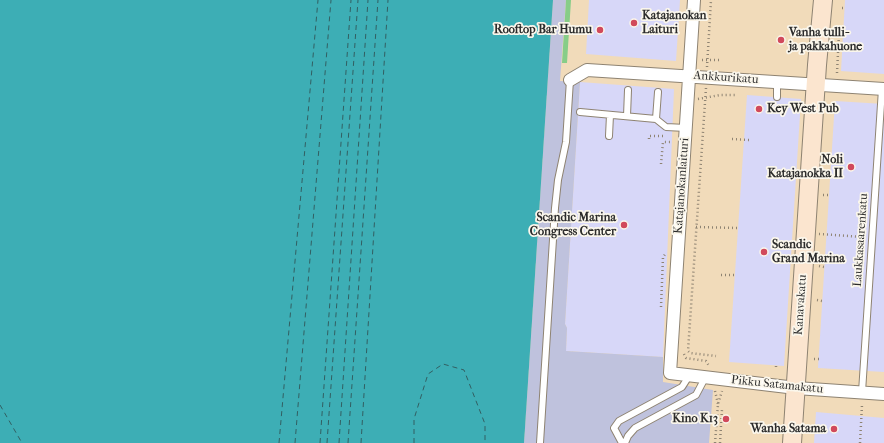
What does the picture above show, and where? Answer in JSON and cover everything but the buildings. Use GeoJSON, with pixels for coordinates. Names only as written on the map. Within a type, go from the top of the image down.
{"type":"FeatureCollection","features":[{"type":"Feature","properties":{"kind":"main road","name":"Kanavakatu"},"geometry":{"type":"LineString","coordinates":[[792,443],[823,0]]}},
{"type":"Feature","properties":{"kind":"street","name":"Katajanokanlaituri"},"geometry":{"type":"LineString","coordinates":[[670,373],[686,128],[693,99],[689,76],[694,0]]}},
{"type":"Feature","properties":{"kind":"street","name":"Ankkurikatu"},"geometry":{"type":"LineString","coordinates":[[570,80],[587,70],[883,89]]}},
{"type":"Feature","properties":{"kind":"street","name":"Pikku Satamakatu"},"geometry":{"type":"LineString","coordinates":[[670,373],[796,388],[884,394]]}},
{"type":"Feature","properties":{"kind":"lane"},"geometry":{"type":"LineString","coordinates":[[540,443],[557,197],[566,142],[570,80]]}},
{"type":"Feature","properties":{"kind":"lane"},"geometry":{"type":"LineString","coordinates":[[777,82],[777,97]]}},
{"type":"Feature","properties":{"kind":"lane","name":"Laukkasaarenkatu"},"geometry":{"type":"LineString","coordinates":[[862,392],[883,89]]}},
{"type":"Feature","properties":{"kind":"lane"},"geometry":{"type":"LineString","coordinates":[[627,116],[628,90]]}},
{"type":"Feature","properties":{"kind":"lane"},"geometry":{"type":"LineString","coordinates":[[656,119],[658,92]]}},
{"type":"Feature","properties":{"kind":"lane"},"geometry":{"type":"LineString","coordinates":[[580,112],[656,119],[666,127],[686,128]]}},
{"type":"Feature","properties":{"kind":"lane"},"geometry":{"type":"LineString","coordinates":[[609,136],[610,115]]}},
{"type":"Feature","properties":{"kind":"lane"},"geometry":{"type":"LineString","coordinates":[[689,376],[682,387],[619,421],[614,428],[624,443],[635,428],[696,396],[709,378]]}},
{"type":"Feature","properties":{"kind":"path"},"geometry":{"type":"LineString","coordinates":[[707,69],[711,0]]}},
{"type":"Feature","properties":{"kind":"path"},"geometry":{"type":"LineString","coordinates":[[837,73],[839,33]]}},
{"type":"Feature","properties":{"kind":"path"},"geometry":{"type":"LineString","coordinates":[[702,60],[722,60]]}},
{"type":"Feature","properties":{"kind":"path"},"geometry":{"type":"LineString","coordinates":[[706,85],[688,351],[690,354],[716,356]]}},
{"type":"Feature","properties":{"kind":"path"},"geometry":{"type":"LineString","coordinates":[[693,99],[700,93]]}},
{"type":"Feature","properties":{"kind":"path"},"geometry":{"type":"LineString","coordinates":[[693,99],[720,95],[735,95]]}},
{"type":"Feature","properties":{"kind":"path"},"geometry":{"type":"LineString","coordinates":[[693,99],[699,107]]}},
{"type":"Feature","properties":{"kind":"path"},"geometry":{"type":"LineString","coordinates":[[649,139],[649,136],[665,136]]}},
{"type":"Feature","properties":{"kind":"path"},"geometry":{"type":"LineString","coordinates":[[732,139],[750,140]]}},
{"type":"Feature","properties":{"kind":"path"},"geometry":{"type":"LineString","coordinates":[[661,164],[663,142],[672,142]]}},
{"type":"Feature","properties":{"kind":"path"},"geometry":{"type":"LineString","coordinates":[[822,194],[829,195]]}},
{"type":"Feature","properties":{"kind":"path"},"geometry":{"type":"LineString","coordinates":[[696,227],[738,228]]}},
{"type":"Feature","properties":{"kind":"path"},"geometry":{"type":"LineString","coordinates":[[806,233],[872,238]]}},
{"type":"Feature","properties":{"kind":"path"},"geometry":{"type":"LineString","coordinates":[[819,266],[824,267]]}},
{"type":"Feature","properties":{"kind":"path"},"geometry":{"type":"LineString","coordinates":[[721,275],[735,275]]}},
{"type":"Feature","properties":{"kind":"path"},"geometry":{"type":"LineString","coordinates":[[817,300],[822,301]]}},
{"type":"Feature","properties":{"kind":"path"},"geometry":{"type":"LineString","coordinates":[[683,348],[686,358],[706,361],[709,378],[718,404]]}},
{"type":"Feature","properties":{"kind":"path"},"geometry":{"type":"LineString","coordinates":[[814,359],[819,359]]}},
{"type":"Feature","properties":{"kind":"path"},"geometry":{"type":"LineString","coordinates":[[715,443],[718,404],[722,391]]}},
{"type":"Feature","properties":{"kind":"path"},"geometry":{"type":"LineString","coordinates":[[860,443],[862,405]]}},
{"type":"Feature","properties":{"kind":"path"},"geometry":{"type":"LineString","coordinates":[[720,443],[722,409]]}},
{"type":"Feature","properties":{"kind":"shaded area"},"geometry":{"type":"Polygon","coordinates":[[[553,0],[566,0],[560,81],[580,82],[565,324],[567,328],[566,351],[663,357],[663,382],[713,390],[709,443],[524,443],[553,0]]]}},
{"type":"Feature","properties":{"kind":"shaded area","name":"Katajanokan Laituri"},"geometry":{"type":"Polygon","coordinates":[[[589,0],[680,0],[676,61],[586,54],[589,0]]]}},
{"type":"Feature","properties":{"kind":"shaded area"},"geometry":{"type":"Polygon","coordinates":[[[845,0],[884,0],[884,74],[841,71],[845,0]]]}},
{"type":"Feature","properties":{"kind":"shaded area"},"geometry":{"type":"Polygon","coordinates":[[[580,82],[674,89],[663,357],[566,351],[567,328],[565,324],[580,82]]]}},
{"type":"Feature","properties":{"kind":"shaded area","name":"Scandic Grand Marina"},"geometry":{"type":"Polygon","coordinates":[[[747,95],[801,99],[784,366],[729,362],[747,95]]]}},
{"type":"Feature","properties":{"kind":"shaded area"},"geometry":{"type":"Polygon","coordinates":[[[835,101],[884,104],[884,372],[818,368],[835,101]]]}},
{"type":"Feature","properties":{"kind":"shaded area"},"geometry":{"type":"Polygon","coordinates":[[[816,412],[884,418],[884,443],[814,443],[816,412]]]}},
{"type":"Feature","properties":{"kind":"green space"},"geometry":{"type":"Polygon","coordinates":[[[566,0],[571,0],[567,63],[562,63],[566,0]]]}},
{"type":"Feature","properties":{"kind":"water"},"geometry":{"type":"Polygon","coordinates":[[[0,0],[553,0],[524,443],[0,443],[0,0]]]}},
{"type":"Feature","properties":{"kind":"ferry route"},"geometry":{"type":"LineString","coordinates":[[279,443],[318,0]]}},
{"type":"Feature","properties":{"kind":"ferry route"},"geometry":{"type":"LineString","coordinates":[[295,443],[331,0]]}},
{"type":"Feature","properties":{"kind":"ferry route"},"geometry":{"type":"LineString","coordinates":[[320,443],[351,0]]}},
{"type":"Feature","properties":{"kind":"ferry route"},"geometry":{"type":"LineString","coordinates":[[327,443],[358,0]]}},
{"type":"Feature","properties":{"kind":"ferry route"},"geometry":{"type":"LineString","coordinates":[[339,443],[368,0]]}},
{"type":"Feature","properties":{"kind":"ferry route"},"geometry":{"type":"LineString","coordinates":[[348,443],[378,0]]}},
{"type":"Feature","properties":{"kind":"ferry route"},"geometry":{"type":"LineString","coordinates":[[361,443],[388,0]]}},
{"type":"Feature","properties":{"kind":"ferry route"},"geometry":{"type":"LineString","coordinates":[[414,443],[414,419],[428,374],[443,364],[464,370],[485,424],[485,443]]}},
{"type":"Feature","properties":{"kind":"ferry route"},"geometry":{"type":"LineString","coordinates":[[0,405],[22,443]]}},
{"type":"Feature","properties":{"kind":"place","name":"Katajanokan Laituri"},"geometry":{"type":"Point","coordinates":[634,23]}},
{"type":"Feature","properties":{"kind":"place","name":"Rooftop Bar Humu"},"geometry":{"type":"Point","coordinates":[600,30]}},
{"type":"Feature","properties":{"kind":"place","name":"Vanha tulli- ja pakkahuone"},"geometry":{"type":"Point","coordinates":[781,40]}},
{"type":"Feature","properties":{"kind":"place","name":"Key West Pub"},"geometry":{"type":"Point","coordinates":[759,109]}},
{"type":"Feature","properties":{"kind":"place","name":"Noli Katajanokka II"},"geometry":{"type":"Point","coordinates":[851,167]}},
{"type":"Feature","properties":{"kind":"place","name":"Scandic Marina Congress Center"},"geometry":{"type":"Point","coordinates":[624,225]}},
{"type":"Feature","properties":{"kind":"place","name":"Scandic Grand Marina"},"geometry":{"type":"Point","coordinates":[764,252]}},
{"type":"Feature","properties":{"kind":"place","name":"Kino K13"},"geometry":{"type":"Point","coordinates":[726,419]}},
{"type":"Feature","properties":{"kind":"place","name":"Wanha Satama"},"geometry":{"type":"Point","coordinates":[834,429]}}]}
